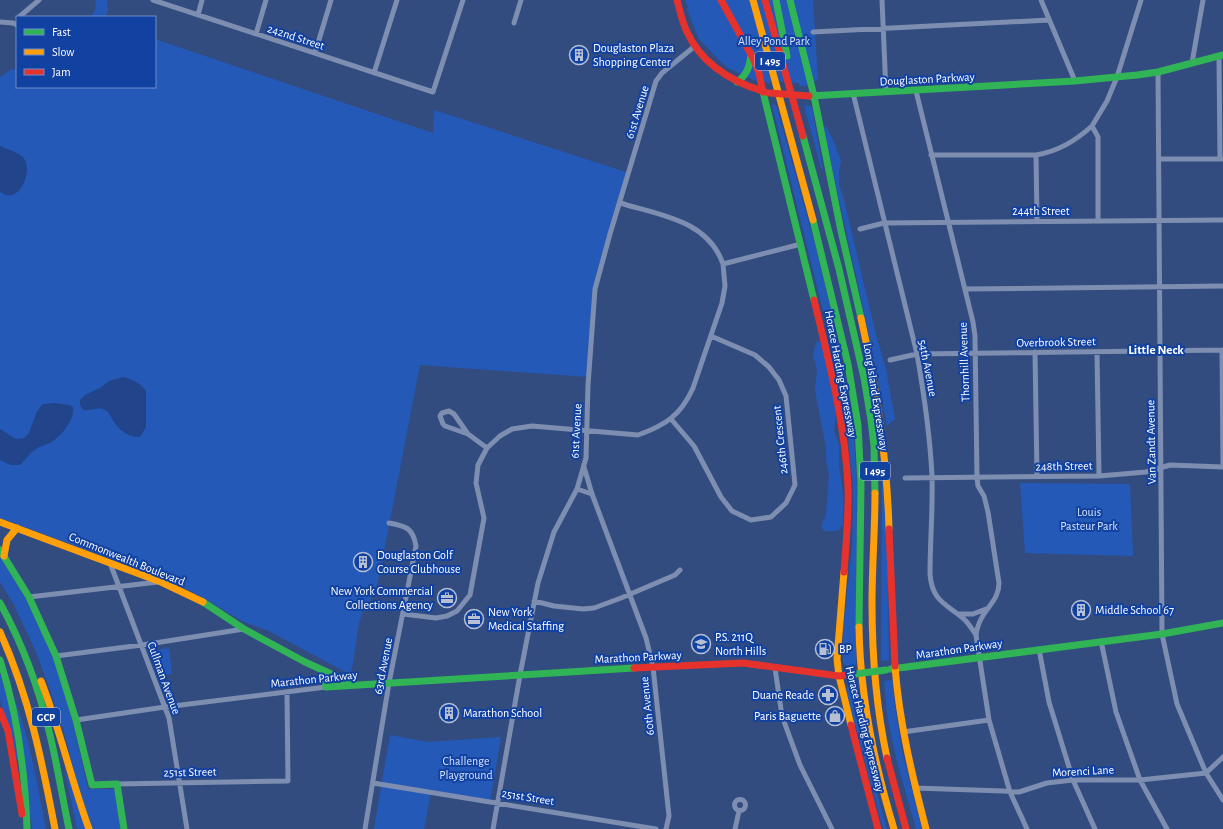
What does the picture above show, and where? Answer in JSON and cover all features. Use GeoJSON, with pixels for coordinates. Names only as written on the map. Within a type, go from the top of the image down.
{"type":"FeatureCollection","features":[{"type":"Feature","properties":{"kind":"main road","name":"Douglaston Parkway"},"geometry":{"type":"LineString","coordinates":[[677,0],[685,28],[695,46],[707,61],[737,82],[766,93],[811,96],[1075,81],[1158,72],[1221,55]]}},
{"type":"Feature","properties":{"kind":"main road","name":"Horace Harding Expressway"},"geometry":{"type":"LineString","coordinates":[[721,0],[751,54],[766,93],[834,385],[842,428],[848,486],[848,515],[837,653],[839,676],[878,829]]}},
{"type":"Feature","properties":{"kind":"main road"},"geometry":{"type":"LineString","coordinates":[[747,0],[786,122]]}},
{"type":"Feature","properties":{"kind":"main road","name":"Long Island Expressway"},"geometry":{"type":"LineString","coordinates":[[753,0],[815,224],[830,284],[857,414],[861,455],[862,491],[860,624],[864,704],[879,781],[894,829]]}},
{"type":"Feature","properties":{"kind":"main road","name":"Long Island Expressway"},"geometry":{"type":"LineString","coordinates":[[765,0],[842,281],[871,420],[876,493],[872,627],[873,665],[883,738],[891,776],[906,829]]}},
{"type":"Feature","properties":{"kind":"main road"},"geometry":{"type":"LineString","coordinates":[[776,0],[798,119]]}},
{"type":"Feature","properties":{"kind":"main road"},"geometry":{"type":"LineString","coordinates":[[790,0],[869,355],[880,413],[887,479],[895,669],[903,732],[915,788],[926,829]]}},
{"type":"Feature","properties":{"kind":"main road"},"geometry":{"type":"LineString","coordinates":[[737,82],[746,74],[750,65],[751,54]]}},
{"type":"Feature","properties":{"kind":"main road","name":"Commonwealth Boulevard"},"geometry":{"type":"LineString","coordinates":[[0,522],[161,582],[204,603],[244,629],[355,685]]}},
{"type":"Feature","properties":{"kind":"main road"},"geometry":{"type":"LineString","coordinates":[[17,528],[6,540],[2,553],[28,597],[56,656],[76,720]]}},
{"type":"Feature","properties":{"kind":"main road","name":"GCP"},"geometry":{"type":"LineString","coordinates":[[0,603],[21,644],[45,713],[54,749],[69,829]]}},
{"type":"Feature","properties":{"kind":"main road"},"geometry":{"type":"LineString","coordinates":[[4,611],[34,664],[46,692],[56,721],[81,809],[89,829]]}},
{"type":"Feature","properties":{"kind":"main road","name":"Marathon Parkway"},"geometry":{"type":"LineString","coordinates":[[326,687],[743,663],[839,676],[1162,634],[1223,623]]}},
{"type":"Feature","properties":{"kind":"main road","name":"GCP"},"geometry":{"type":"LineString","coordinates":[[0,632],[20,678],[31,713],[55,829]]}},
{"type":"Feature","properties":{"kind":"main road"},"geometry":{"type":"LineString","coordinates":[[0,660],[11,692],[20,740],[26,792],[26,829]]}},
{"type":"Feature","properties":{"kind":"main road"},"geometry":{"type":"LineString","coordinates":[[325,671],[326,687]]}},
{"type":"Feature","properties":{"kind":"main road"},"geometry":{"type":"LineString","coordinates":[[0,711],[8,732],[26,829]]}},
{"type":"Feature","properties":{"kind":"main road","name":"251st Street"},"geometry":{"type":"LineString","coordinates":[[76,720],[92,785],[117,784]]}},
{"type":"Feature","properties":{"kind":"main road"},"geometry":{"type":"LineString","coordinates":[[117,784],[124,829]]}},
{"type":"Feature","properties":{"kind":"street"},"geometry":{"type":"LineString","coordinates":[[21,16],[39,0]]}},
{"type":"Feature","properties":{"kind":"street","name":"242nd Street"},"geometry":{"type":"LineString","coordinates":[[153,0],[433,92],[463,0]]}},
{"type":"Feature","properties":{"kind":"street"},"geometry":{"type":"LineString","coordinates":[[198,15],[202,0]]}},
{"type":"Feature","properties":{"kind":"street"},"geometry":{"type":"LineString","coordinates":[[256,34],[266,0]]}},
{"type":"Feature","properties":{"kind":"street"},"geometry":{"type":"LineString","coordinates":[[315,53],[332,0]]}},
{"type":"Feature","properties":{"kind":"street"},"geometry":{"type":"LineString","coordinates":[[374,73],[397,0]]}},
{"type":"Feature","properties":{"kind":"street"},"geometry":{"type":"LineString","coordinates":[[514,23],[521,0]]}},
{"type":"Feature","properties":{"kind":"street"},"geometry":{"type":"LineString","coordinates":[[882,0],[886,92]]}},
{"type":"Feature","properties":{"kind":"street"},"geometry":{"type":"LineString","coordinates":[[931,155],[1036,155],[1047,153],[1065,146],[1076,139],[1092,126],[1107,101],[1117,77],[1141,0]]}},
{"type":"Feature","properties":{"kind":"street"},"geometry":{"type":"LineString","coordinates":[[1192,63],[1203,0]]}},
{"type":"Feature","properties":{"kind":"street"},"geometry":{"type":"LineString","coordinates":[[1043,1],[1049,20],[1075,81]]}},
{"type":"Feature","properties":{"kind":"street"},"geometry":{"type":"LineString","coordinates":[[814,32],[1049,20]]}},
{"type":"Feature","properties":{"kind":"street"},"geometry":{"type":"LineString","coordinates":[[0,22],[16,21]]}},
{"type":"Feature","properties":{"kind":"street","name":"61st Avenue"},"geometry":{"type":"LineString","coordinates":[[493,829],[520,675],[534,601],[543,564],[554,532],[577,489],[586,458],[586,431],[595,289],[656,81],[662,73],[695,46]]}},
{"type":"Feature","properties":{"kind":"street"},"geometry":{"type":"LineString","coordinates":[[1159,159],[1222,159],[1221,55]]}},
{"type":"Feature","properties":{"kind":"street","name":"Van Zandt Avenue"},"geometry":{"type":"LineString","coordinates":[[1158,72],[1162,634],[1177,704],[1206,772],[1223,800]]}},
{"type":"Feature","properties":{"kind":"street","name":"Thornhill Avenue"},"geometry":{"type":"LineString","coordinates":[[916,91],[973,322],[977,477],[978,486],[984,496],[988,512],[999,583],[999,591],[996,598],[987,609],[980,622],[976,635],[989,720],[1010,792],[1027,829]]}},
{"type":"Feature","properties":{"kind":"street","name":"54th Avenue"},"geometry":{"type":"LineString","coordinates":[[853,93],[916,354],[927,414],[932,477],[931,579],[935,592],[940,601],[969,624],[976,635]]}},
{"type":"Feature","properties":{"kind":"street"},"geometry":{"type":"LineString","coordinates":[[1092,126],[1098,137],[1098,221]]}},
{"type":"Feature","properties":{"kind":"street"},"geometry":{"type":"LineString","coordinates":[[1036,155],[1037,221]]}},
{"type":"Feature","properties":{"kind":"street"},"geometry":{"type":"LineString","coordinates":[[403,614],[436,618],[447,616],[457,611],[470,595],[484,518],[476,483],[478,465],[487,448],[506,433],[512,429],[532,426],[638,435],[655,429],[671,418],[687,401],[711,336],[724,293],[725,271],[723,264],[713,245],[703,234],[692,226],[620,203]]}},
{"type":"Feature","properties":{"kind":"street","name":"244th Street"},"geometry":{"type":"LineString","coordinates":[[860,229],[884,223],[1223,220]]}},
{"type":"Feature","properties":{"kind":"street"},"geometry":{"type":"LineString","coordinates":[[723,264],[801,244]]}},
{"type":"Feature","properties":{"kind":"street"},"geometry":{"type":"LineString","coordinates":[[965,289],[1223,286]]}},
{"type":"Feature","properties":{"kind":"street","name":"246th Crescent"},"geometry":{"type":"LineString","coordinates":[[671,418],[694,446],[721,497],[732,511],[751,520],[771,516],[786,503],[795,485],[786,396],[779,380],[769,367],[755,355],[711,336]]}},
{"type":"Feature","properties":{"kind":"street"},"geometry":{"type":"LineString","coordinates":[[1222,350],[1223,466]]}},
{"type":"Feature","properties":{"kind":"street","name":"Overbrook Street"},"geometry":{"type":"LineString","coordinates":[[890,360],[916,354],[1222,350]]}},
{"type":"Feature","properties":{"kind":"street"},"geometry":{"type":"LineString","coordinates":[[1035,352],[1037,476]]}},
{"type":"Feature","properties":{"kind":"street"},"geometry":{"type":"LineString","coordinates":[[1097,352],[1099,476]]}},
{"type":"Feature","properties":{"kind":"street"},"geometry":{"type":"LineString","coordinates":[[468,434],[452,412],[445,411],[440,416],[445,426],[468,434],[487,448]]}},
{"type":"Feature","properties":{"kind":"street","name":"248th Street"},"geometry":{"type":"LineString","coordinates":[[905,478],[1099,476],[1146,472],[1170,465],[1223,466]]}},
{"type":"Feature","properties":{"kind":"street","name":"60th Avenue"},"geometry":{"type":"LineString","coordinates":[[584,468],[592,494],[602,516],[642,628],[653,667],[670,816],[666,829]]}},
{"type":"Feature","properties":{"kind":"street"},"geometry":{"type":"LineString","coordinates":[[577,489],[592,494]]}},
{"type":"Feature","properties":{"kind":"street","name":"63rd Avenue"},"geometry":{"type":"LineString","coordinates":[[365,829],[389,683],[416,546],[414,536],[410,530],[402,525],[389,523]]}},
{"type":"Feature","properties":{"kind":"street","name":"Cullman Avenue"},"geometry":{"type":"LineString","coordinates":[[110,563],[165,707],[187,829]]}},
{"type":"Feature","properties":{"kind":"street"},"geometry":{"type":"LineString","coordinates":[[534,601],[554,606],[582,609],[594,608],[675,575],[680,570]]}},
{"type":"Feature","properties":{"kind":"street"},"geometry":{"type":"LineString","coordinates":[[28,597],[161,582]]}},
{"type":"Feature","properties":{"kind":"street"},"geometry":{"type":"LineString","coordinates":[[958,614],[974,614],[987,609]]}},
{"type":"Feature","properties":{"kind":"street"},"geometry":{"type":"LineString","coordinates":[[56,656],[142,645],[244,629]]}},
{"type":"Feature","properties":{"kind":"street"},"geometry":{"type":"LineString","coordinates":[[1101,641],[1116,712],[1140,780],[1167,829]]}},
{"type":"Feature","properties":{"kind":"street"},"geometry":{"type":"LineString","coordinates":[[1039,649],[1049,702],[1073,780],[1095,829]]}},
{"type":"Feature","properties":{"kind":"street"},"geometry":{"type":"LineString","coordinates":[[775,668],[782,716],[800,765],[832,829]]}},
{"type":"Feature","properties":{"kind":"street","name":"Marathon Parkway"},"geometry":{"type":"LineString","coordinates":[[76,720],[165,707],[326,687]]}},
{"type":"Feature","properties":{"kind":"street","name":"251st Street"},"geometry":{"type":"LineString","coordinates":[[117,784],[288,781],[287,693]]}},
{"type":"Feature","properties":{"kind":"street"},"geometry":{"type":"LineString","coordinates":[[903,732],[989,720]]}},
{"type":"Feature","properties":{"kind":"street"},"geometry":{"type":"LineString","coordinates":[[1206,772],[1223,757]]}},
{"type":"Feature","properties":{"kind":"street","name":"Morenci Lane"},"geometry":{"type":"LineString","coordinates":[[915,788],[1019,792],[1047,783],[1073,780],[1140,780],[1206,772]]}},
{"type":"Feature","properties":{"kind":"street","name":"251st Street"},"geometry":{"type":"LineString","coordinates":[[373,783],[656,829]]}},
{"type":"Feature","properties":{"kind":"street"},"geometry":{"type":"LineString","coordinates":[[735,829],[739,811]]}},
{"type":"Feature","properties":{"kind":"green space"},"geometry":{"type":"Polygon","coordinates":[[[95,0],[107,0],[108,10],[105,16],[91,16],[96,5],[95,0]]]}},
{"type":"Feature","properties":{"kind":"green space","name":"Alley Pond Park"},"geometry":{"type":"Polygon","coordinates":[[[685,0],[813,0],[818,80],[808,83],[807,86],[800,86],[799,83],[770,81],[770,84],[766,83],[765,81],[754,80],[728,68],[699,39],[685,0]]]}},
{"type":"Feature","properties":{"kind":"green space"},"geometry":{"type":"Polygon","coordinates":[[[156,39],[433,133],[434,110],[629,173],[592,293],[589,377],[420,365],[378,582],[371,599],[364,607],[359,623],[351,675],[269,631],[242,621],[173,582],[0,518],[0,77],[12,69],[16,70],[16,88],[156,88],[156,39]]]}},
{"type":"Feature","properties":{"kind":"green space"},"geometry":{"type":"Polygon","coordinates":[[[772,105],[776,105],[816,248],[831,309],[844,374],[854,436],[857,489],[856,665],[848,667],[843,663],[843,630],[852,547],[853,489],[848,435],[839,375],[772,105]]]}},
{"type":"Feature","properties":{"kind":"green space"},"geometry":{"type":"Polygon","coordinates":[[[804,105],[812,108],[823,170],[821,168],[804,105]]]}},
{"type":"Feature","properties":{"kind":"green space"},"geometry":{"type":"Polygon","coordinates":[[[826,126],[841,161],[839,170],[839,185],[843,196],[876,335],[886,369],[895,419],[887,426],[824,128],[826,126]]]}},
{"type":"Feature","properties":{"kind":"green space"},"geometry":{"type":"Polygon","coordinates":[[[820,340],[825,355],[836,413],[834,431],[839,444],[839,465],[843,495],[843,524],[839,530],[834,531],[824,531],[821,526],[826,515],[829,474],[826,460],[826,447],[815,391],[817,370],[813,355],[816,343],[820,340]]]}},
{"type":"Feature","properties":{"kind":"green space"},"geometry":{"type":"Polygon","coordinates":[[[882,464],[887,537],[889,660],[881,661],[882,464]]]}},
{"type":"Feature","properties":{"kind":"green space","name":"Louis Pasteur Park"},"geometry":{"type":"Polygon","coordinates":[[[1020,483],[1130,484],[1133,556],[1025,553],[1020,483]]]}},
{"type":"Feature","properties":{"kind":"green space"},"geometry":{"type":"Polygon","coordinates":[[[0,555],[36,618],[53,657],[59,673],[77,739],[88,789],[115,789],[122,829],[92,829],[79,791],[63,729],[36,652],[14,605],[0,582],[0,555]]]}},
{"type":"Feature","properties":{"kind":"green space"},"geometry":{"type":"Polygon","coordinates":[[[169,648],[172,674],[161,675],[152,651],[169,648]]]}},
{"type":"Feature","properties":{"kind":"green space"},"geometry":{"type":"Polygon","coordinates":[[[0,674],[8,697],[19,761],[17,761],[0,699],[0,674]]]}},
{"type":"Feature","properties":{"kind":"green space"},"geometry":{"type":"Polygon","coordinates":[[[892,680],[902,751],[922,829],[916,829],[896,758],[887,714],[884,681],[892,680]]]}},
{"type":"Feature","properties":{"kind":"green space"},"geometry":{"type":"Polygon","coordinates":[[[858,684],[860,715],[865,743],[887,829],[883,829],[847,694],[848,685],[858,684]]]}},
{"type":"Feature","properties":{"kind":"green space"},"geometry":{"type":"Polygon","coordinates":[[[13,695],[29,744],[46,829],[32,829],[13,695]]]}},
{"type":"Feature","properties":{"kind":"green space","name":"Challenge Playground"},"geometry":{"type":"Polygon","coordinates":[[[390,735],[428,742],[501,737],[490,802],[431,792],[424,829],[374,829],[390,735]]]}},
{"type":"Feature","properties":{"kind":"green space"},"geometry":{"type":"Polygon","coordinates":[[[64,767],[86,829],[77,829],[64,767]]]}},
{"type":"Feature","properties":{"kind":"shaded area"},"geometry":{"type":"Polygon","coordinates":[[[0,146],[20,155],[25,160],[27,165],[27,172],[23,185],[19,191],[13,194],[7,195],[0,192],[0,146]]]}},
{"type":"Feature","properties":{"kind":"shaded area"},"geometry":{"type":"Polygon","coordinates":[[[123,377],[139,383],[146,391],[146,427],[140,437],[129,435],[122,431],[105,410],[100,408],[83,410],[80,405],[80,400],[85,395],[100,388],[109,381],[123,377]]]}},
{"type":"Feature","properties":{"kind":"shaded area"},"geometry":{"type":"Polygon","coordinates":[[[55,403],[73,407],[70,423],[59,437],[50,443],[39,447],[20,465],[11,465],[0,460],[0,429],[16,439],[24,438],[29,433],[37,411],[43,404],[55,403]]]}},
{"type":"Feature","properties":{"kind":"traffic: fast"},"geometry":{"type":"LineString","coordinates":[[776,0],[787,56]]}},
{"type":"Feature","properties":{"kind":"traffic: fast"},"geometry":{"type":"LineString","coordinates":[[790,0],[814,96]]}},
{"type":"Feature","properties":{"kind":"traffic: fast"},"geometry":{"type":"LineString","coordinates":[[737,82],[747,70],[751,54]]}},
{"type":"Feature","properties":{"kind":"traffic: fast"},"geometry":{"type":"LineString","coordinates":[[810,96],[1075,81],[1137,75],[1158,72],[1223,55]]}},
{"type":"Feature","properties":{"kind":"traffic: fast"},"geometry":{"type":"LineString","coordinates":[[763,92],[814,300]]}},
{"type":"Feature","properties":{"kind":"traffic: fast"},"geometry":{"type":"LineString","coordinates":[[814,96],[841,231],[861,318]]}},
{"type":"Feature","properties":{"kind":"traffic: fast"},"geometry":{"type":"LineString","coordinates":[[803,136],[839,269],[864,378],[874,446],[875,493]]}},
{"type":"Feature","properties":{"kind":"traffic: fast"},"geometry":{"type":"LineString","coordinates":[[813,220],[848,364],[858,425],[861,485],[859,627]]}},
{"type":"Feature","properties":{"kind":"traffic: fast"},"geometry":{"type":"LineString","coordinates":[[0,550],[29,597],[56,656],[76,720],[92,785],[117,784],[124,829]]}},
{"type":"Feature","properties":{"kind":"traffic: fast"},"geometry":{"type":"LineString","coordinates":[[203,602],[244,629],[305,662],[353,684]]}},
{"type":"Feature","properties":{"kind":"traffic: fast"},"geometry":{"type":"LineString","coordinates":[[0,603],[29,665],[45,714],[69,829]]}},
{"type":"Feature","properties":{"kind":"traffic: fast"},"geometry":{"type":"LineString","coordinates":[[891,669],[1162,634],[1223,623]]}},
{"type":"Feature","properties":{"kind":"traffic: fast"},"geometry":{"type":"LineString","coordinates":[[0,660],[12,701],[20,743],[27,829]]}},
{"type":"Feature","properties":{"kind":"traffic: fast"},"geometry":{"type":"LineString","coordinates":[[325,671],[326,687],[634,668]]}},
{"type":"Feature","properties":{"kind":"traffic: fast"},"geometry":{"type":"LineString","coordinates":[[855,674],[886,670]]}},
{"type":"Feature","properties":{"kind":"traffic: slow"},"geometry":{"type":"LineString","coordinates":[[753,0],[813,220]]}},
{"type":"Feature","properties":{"kind":"traffic: slow"},"geometry":{"type":"LineString","coordinates":[[861,318],[872,371],[880,423],[886,475],[889,529]]}},
{"type":"Feature","properties":{"kind":"traffic: slow"},"geometry":{"type":"LineString","coordinates":[[875,493],[872,622],[877,700],[887,758]]}},
{"type":"Feature","properties":{"kind":"traffic: slow"},"geometry":{"type":"LineString","coordinates":[[0,522],[161,582],[203,602]]}},
{"type":"Feature","properties":{"kind":"traffic: slow"},"geometry":{"type":"LineString","coordinates":[[4,556],[7,540],[17,528]]}},
{"type":"Feature","properties":{"kind":"traffic: slow"},"geometry":{"type":"LineString","coordinates":[[844,572],[837,659],[839,676],[851,725]]}},
{"type":"Feature","properties":{"kind":"traffic: slow"},"geometry":{"type":"LineString","coordinates":[[859,627],[862,679],[869,730],[880,779],[894,829]]}},
{"type":"Feature","properties":{"kind":"traffic: slow"},"geometry":{"type":"LineString","coordinates":[[0,632],[19,680],[34,729],[55,829]]}},
{"type":"Feature","properties":{"kind":"traffic: slow"},"geometry":{"type":"LineString","coordinates":[[895,666],[903,728],[926,829]]}},
{"type":"Feature","properties":{"kind":"traffic: slow"},"geometry":{"type":"LineString","coordinates":[[41,681],[54,717],[89,829]]}},
{"type":"Feature","properties":{"kind":"traffic: jam"},"geometry":{"type":"LineString","coordinates":[[677,0],[685,28],[693,44],[701,54],[719,71],[741,83],[765,92]]}},
{"type":"Feature","properties":{"kind":"traffic: jam"},"geometry":{"type":"LineString","coordinates":[[721,0],[753,58],[759,73],[763,92]]}},
{"type":"Feature","properties":{"kind":"traffic: jam"},"geometry":{"type":"LineString","coordinates":[[765,0],[803,136]]}},
{"type":"Feature","properties":{"kind":"traffic: jam"},"geometry":{"type":"LineString","coordinates":[[769,93],[809,96]]}},
{"type":"Feature","properties":{"kind":"traffic: jam"},"geometry":{"type":"LineString","coordinates":[[814,300],[836,392],[844,439],[848,486],[844,572]]}},
{"type":"Feature","properties":{"kind":"traffic: jam"},"geometry":{"type":"LineString","coordinates":[[889,529],[895,666]]}},
{"type":"Feature","properties":{"kind":"traffic: jam"},"geometry":{"type":"LineString","coordinates":[[634,668],[743,663],[839,676],[855,674]]}},
{"type":"Feature","properties":{"kind":"traffic: jam"},"geometry":{"type":"LineString","coordinates":[[0,711],[8,731],[22,814]]}},
{"type":"Feature","properties":{"kind":"traffic: jam"},"geometry":{"type":"LineString","coordinates":[[851,725],[878,829]]}},
{"type":"Feature","properties":{"kind":"traffic: jam"},"geometry":{"type":"LineString","coordinates":[[887,758],[906,829]]}},
{"type":"Feature","properties":{"kind":"place","name":"Douglaston Plaza Shopping Center"},"geometry":{"type":"Point","coordinates":[579,55]}},
{"type":"Feature","properties":{"kind":"place","name":"Douglaston Golf Course Clubhouse"},"geometry":{"type":"Point","coordinates":[363,562]}},
{"type":"Feature","properties":{"kind":"place","name":"New York Commercial Collections Agency"},"geometry":{"type":"Point","coordinates":[447,598]}},
{"type":"Feature","properties":{"kind":"place","name":"Middle School 67"},"geometry":{"type":"Point","coordinates":[1081,610]}},
{"type":"Feature","properties":{"kind":"place","name":"New York Medical Staffing"},"geometry":{"type":"Point","coordinates":[474,619]}},
{"type":"Feature","properties":{"kind":"place","name":"P.S. 211Q North Hills"},"geometry":{"type":"Point","coordinates":[701,644]}},
{"type":"Feature","properties":{"kind":"place","name":"BP"},"geometry":{"type":"Point","coordinates":[825,649]}},
{"type":"Feature","properties":{"kind":"place","name":"Duane Reade"},"geometry":{"type":"Point","coordinates":[828,695]}},
{"type":"Feature","properties":{"kind":"place","name":"Marathon School"},"geometry":{"type":"Point","coordinates":[449,713]}},
{"type":"Feature","properties":{"kind":"place","name":"Paris Baguette"},"geometry":{"type":"Point","coordinates":[835,716]}},
{"type":"Feature","properties":{"kind":"district","name":"Little Neck"},"geometry":{"type":"Point","coordinates":[1156,349]}}]}
